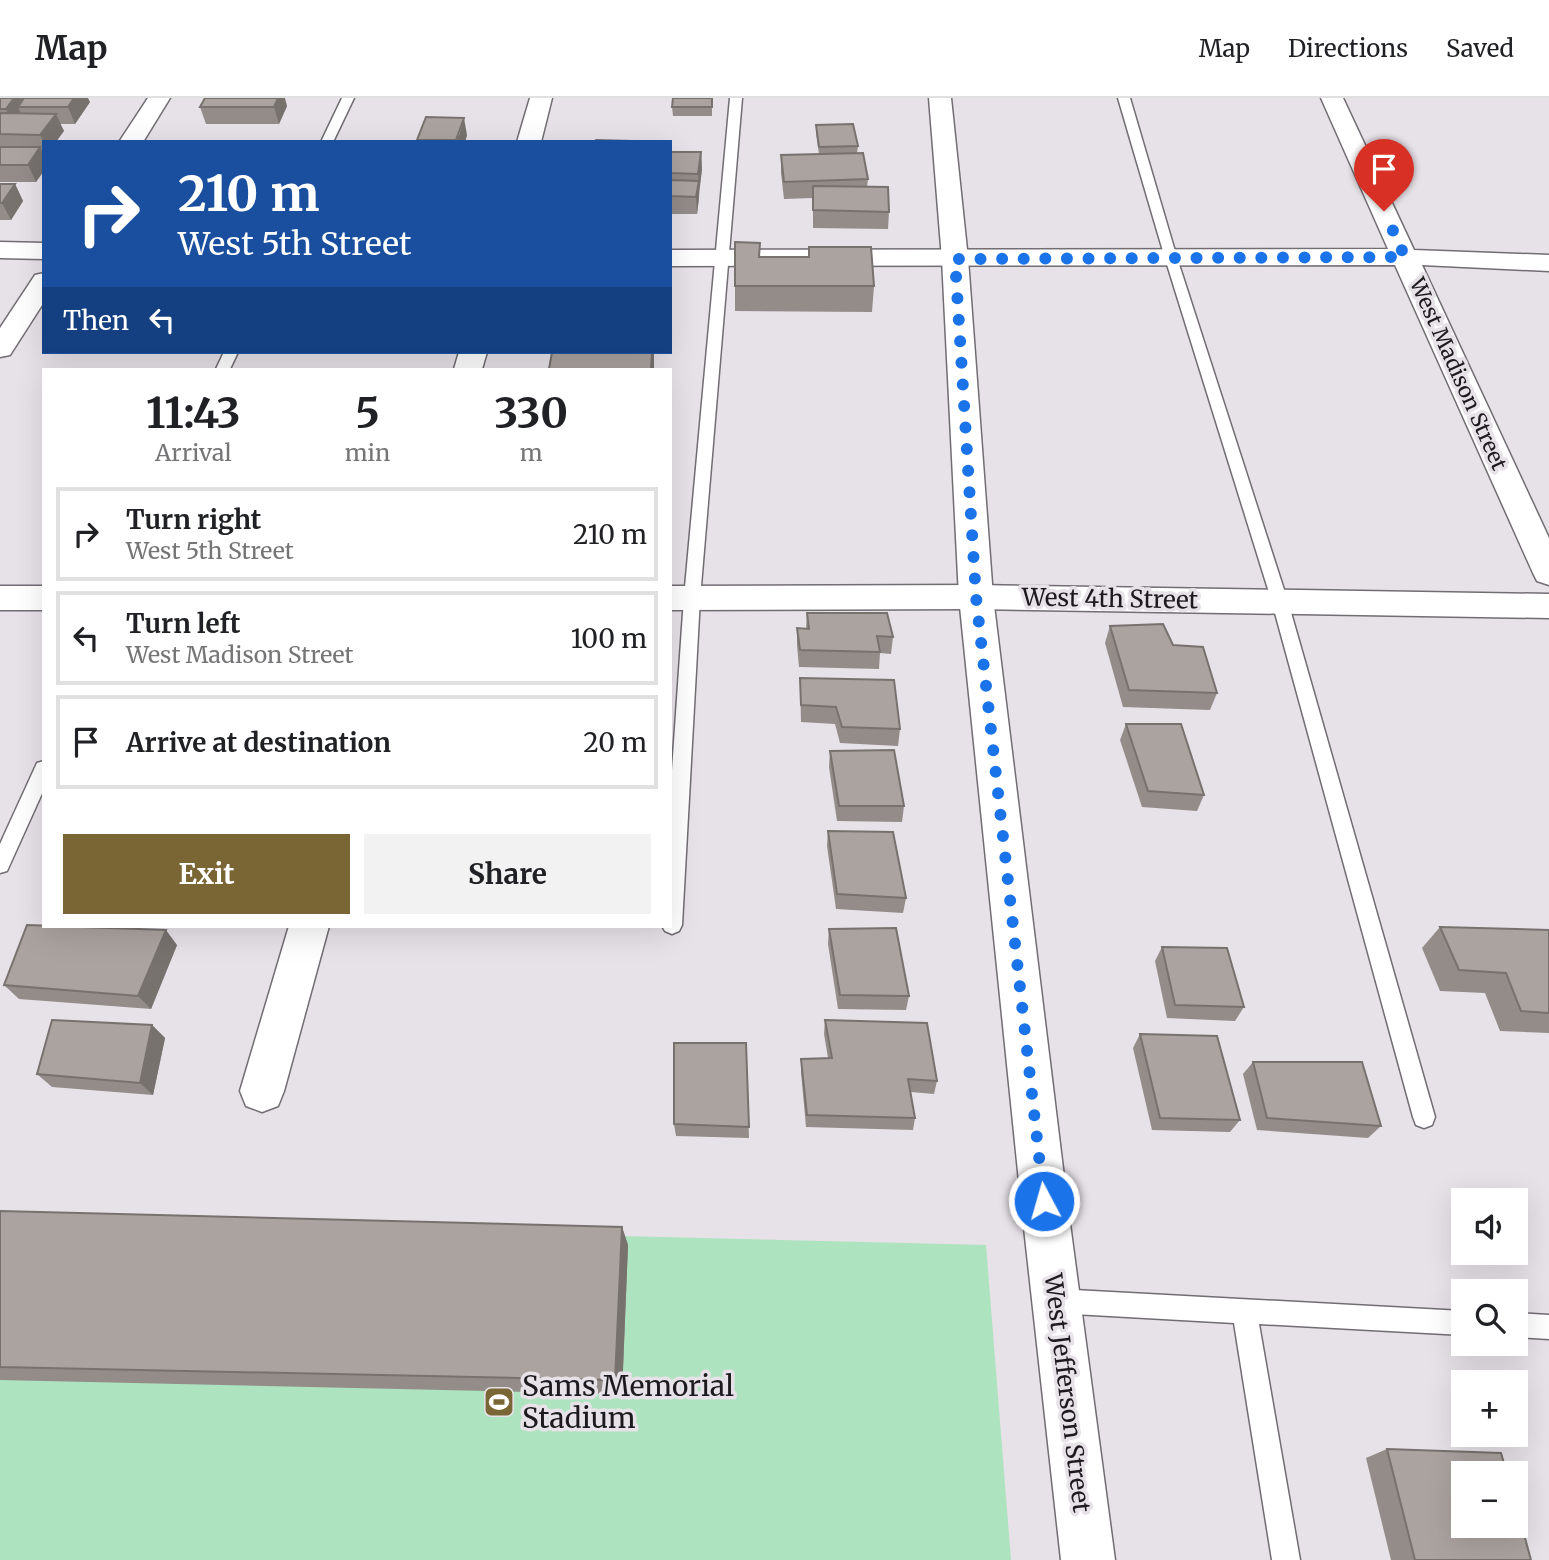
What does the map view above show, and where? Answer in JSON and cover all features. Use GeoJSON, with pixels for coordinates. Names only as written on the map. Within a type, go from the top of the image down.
{"type":"FeatureCollection","features":[{"type":"Feature","properties":{"kind":"street"},"geometry":{"type":"LineString","coordinates":[[132,140],[159,98]]}},
{"type":"Feature","properties":{"kind":"street"},"geometry":{"type":"LineString","coordinates":[[530,140],[541,98]]}},
{"type":"Feature","properties":{"kind":"street","name":"West Jefferson Street"},"geometry":{"type":"LineString","coordinates":[[940,98],[955,259],[976,597],[1088,1560]]}},
{"type":"Feature","properties":{"kind":"street","name":"West Madison Street"},"geometry":{"type":"LineString","coordinates":[[1332,98],[1549,573]]}},
{"type":"Feature","properties":{"kind":"street"},"geometry":{"type":"LineString","coordinates":[[0,250],[42,251]]}},
{"type":"Feature","properties":{"kind":"street"},"geometry":{"type":"LineString","coordinates":[[672,258],[1405,257],[1549,263]]}},
{"type":"Feature","properties":{"kind":"street"},"geometry":{"type":"LineString","coordinates":[[0,348],[42,284]]}},
{"type":"Feature","properties":{"kind":"street","name":"West 4th Street"},"geometry":{"type":"LineString","coordinates":[[681,598],[976,597],[1549,606]]}},
{"type":"Feature","properties":{"kind":"street"},"geometry":{"type":"LineString","coordinates":[[0,598],[42,598]]}},
{"type":"Feature","properties":{"kind":"street"},"geometry":{"type":"LineString","coordinates":[[262,1091],[308,928]]}},
{"type":"Feature","properties":{"kind":"lane"},"geometry":{"type":"LineString","coordinates":[[328,140],[348,98]]}},
{"type":"Feature","properties":{"kind":"lane"},"geometry":{"type":"LineString","coordinates":[[672,925],[681,598],[722,258],[736,98]]}},
{"type":"Feature","properties":{"kind":"lane"},"geometry":{"type":"LineString","coordinates":[[1124,98],[1171,258],[1280,602],[1424,1117]]}},
{"type":"Feature","properties":{"kind":"lane"},"geometry":{"type":"LineString","coordinates":[[0,865],[42,772]]}},
{"type":"Feature","properties":{"kind":"lane"},"geometry":{"type":"LineString","coordinates":[[1056,1301],[1451,1321]]}},
{"type":"Feature","properties":{"kind":"lane"},"geometry":{"type":"LineString","coordinates":[[1244,1311],[1286,1560]]}},
{"type":"Feature","properties":{"kind":"lane"},"geometry":{"type":"LineString","coordinates":[[1528,1326],[1549,1327]]}},
{"type":"Feature","properties":{"kind":"green space","name":"Sams Memorial Stadium"},"geometry":{"type":"Polygon","coordinates":[[[0,1221],[986,1245],[1011,1560],[0,1560],[0,1221]]]}},
{"type":"Feature","properties":{"kind":"building"},"geometry":{"type":"Polygon","coordinates":[[[0,98],[14,98],[6,109],[0,109],[0,98]]]}},
{"type":"Feature","properties":{"kind":"building"},"geometry":{"type":"Polygon","coordinates":[[[24,98],[74,98],[68,107],[18,107],[24,98]]]}},
{"type":"Feature","properties":{"kind":"building"},"geometry":{"type":"Polygon","coordinates":[[[205,98],[278,98],[274,107],[200,107],[205,98]]]}},
{"type":"Feature","properties":{"kind":"building"},"geometry":{"type":"Polygon","coordinates":[[[673,98],[712,98],[712,107],[672,107],[673,98]]]}},
{"type":"Feature","properties":{"kind":"building"},"geometry":{"type":"Polygon","coordinates":[[[0,113],[56,114],[40,135],[0,134],[0,113]]]}},
{"type":"Feature","properties":{"kind":"building"},"geometry":{"type":"Polygon","coordinates":[[[426,117],[464,118],[456,140],[417,140],[426,117]]]}},
{"type":"Feature","properties":{"kind":"building"},"geometry":{"type":"Polygon","coordinates":[[[853,124],[858,146],[819,147],[816,125],[853,124]]]}},
{"type":"Feature","properties":{"kind":"building"},"geometry":{"type":"Polygon","coordinates":[[[0,147],[40,147],[28,165],[0,165],[0,147]]]}},
{"type":"Feature","properties":{"kind":"building"},"geometry":{"type":"Polygon","coordinates":[[[672,152],[701,152],[698,174],[672,173],[672,152]]]}},
{"type":"Feature","properties":{"kind":"building"},"geometry":{"type":"Polygon","coordinates":[[[863,153],[868,179],[784,182],[781,155],[863,153]]]}},
{"type":"Feature","properties":{"kind":"building"},"geometry":{"type":"Polygon","coordinates":[[[672,180],[699,181],[696,197],[672,196],[672,180]]]}},
{"type":"Feature","properties":{"kind":"building"},"geometry":{"type":"Polygon","coordinates":[[[0,184],[15,184],[2,203],[0,203],[0,184]]]}},
{"type":"Feature","properties":{"kind":"building"},"geometry":{"type":"Polygon","coordinates":[[[813,186],[888,187],[889,212],[813,210],[813,186]]]}},
{"type":"Feature","properties":{"kind":"building"},"geometry":{"type":"Polygon","coordinates":[[[735,242],[760,243],[759,257],[809,257],[809,247],[871,247],[874,286],[735,286],[735,242]]]}},
{"type":"Feature","properties":{"kind":"building"},"geometry":{"type":"Polygon","coordinates":[[[552,354],[652,354],[651,368],[549,368],[552,354]]]}},
{"type":"Feature","properties":{"kind":"building"},"geometry":{"type":"Polygon","coordinates":[[[807,613],[887,613],[893,637],[877,636],[880,652],[800,650],[797,628],[809,629],[807,613]]]}},
{"type":"Feature","properties":{"kind":"building"},"geometry":{"type":"Polygon","coordinates":[[[1163,624],[1173,645],[1203,647],[1217,693],[1129,690],[1110,626],[1163,624]]]}},
{"type":"Feature","properties":{"kind":"building"},"geometry":{"type":"Polygon","coordinates":[[[800,678],[894,680],[900,729],[842,727],[836,707],[801,705],[800,678]]]}},
{"type":"Feature","properties":{"kind":"building"},"geometry":{"type":"Polygon","coordinates":[[[1126,724],[1181,724],[1204,795],[1148,791],[1126,724]]]}},
{"type":"Feature","properties":{"kind":"building"},"geometry":{"type":"Polygon","coordinates":[[[894,750],[904,806],[839,806],[830,751],[894,750]]]}},
{"type":"Feature","properties":{"kind":"building"},"geometry":{"type":"Polygon","coordinates":[[[828,831],[893,832],[906,898],[837,894],[828,831]]]}},
{"type":"Feature","properties":{"kind":"building"},"geometry":{"type":"Polygon","coordinates":[[[27,925],[42,926],[42,928],[166,930],[138,996],[4,985],[27,925]]]}},
{"type":"Feature","properties":{"kind":"building"},"geometry":{"type":"Polygon","coordinates":[[[1440,927],[1549,930],[1549,1013],[1521,1011],[1506,973],[1459,970],[1440,927]]]}},
{"type":"Feature","properties":{"kind":"building"},"geometry":{"type":"Polygon","coordinates":[[[896,928],[909,996],[840,995],[829,929],[896,928]]]}},
{"type":"Feature","properties":{"kind":"building"},"geometry":{"type":"Polygon","coordinates":[[[1162,947],[1227,948],[1244,1007],[1175,1005],[1162,947]]]}},
{"type":"Feature","properties":{"kind":"building"},"geometry":{"type":"Polygon","coordinates":[[[52,1020],[152,1025],[140,1083],[37,1074],[52,1020]]]}},
{"type":"Feature","properties":{"kind":"building"},"geometry":{"type":"Polygon","coordinates":[[[825,1020],[927,1023],[937,1081],[908,1079],[915,1118],[807,1115],[801,1059],[832,1058],[825,1020]]]}},
{"type":"Feature","properties":{"kind":"building"},"geometry":{"type":"Polygon","coordinates":[[[1140,1034],[1217,1036],[1240,1120],[1160,1118],[1140,1034]]]}},
{"type":"Feature","properties":{"kind":"building"},"geometry":{"type":"Polygon","coordinates":[[[674,1043],[746,1043],[749,1127],[674,1124],[674,1043]]]}},
{"type":"Feature","properties":{"kind":"building"},"geometry":{"type":"Polygon","coordinates":[[[1253,1062],[1362,1062],[1381,1126],[1267,1118],[1253,1062]]]}},
{"type":"Feature","properties":{"kind":"building"},"geometry":{"type":"Polygon","coordinates":[[[0,1211],[622,1227],[615,1380],[0,1367],[0,1211]]]}},
{"type":"Feature","properties":{"kind":"building"},"geometry":{"type":"Polygon","coordinates":[[[1387,1449],[1501,1453],[1503,1461],[1451,1461],[1451,1538],[1525,1538],[1531,1560],[1415,1560],[1387,1449]]]}},
{"type":"Feature","properties":{"kind":"place","name":"Sams Memorial Stadium"},"geometry":{"type":"Point","coordinates":[499,1402]}},
{"type":"Feature","properties":{"kind":"route"},"geometry":{"type":"LineString","coordinates":[[1044,1201],[976,597],[955,259],[1405,257],[1384,211]]}}]}
